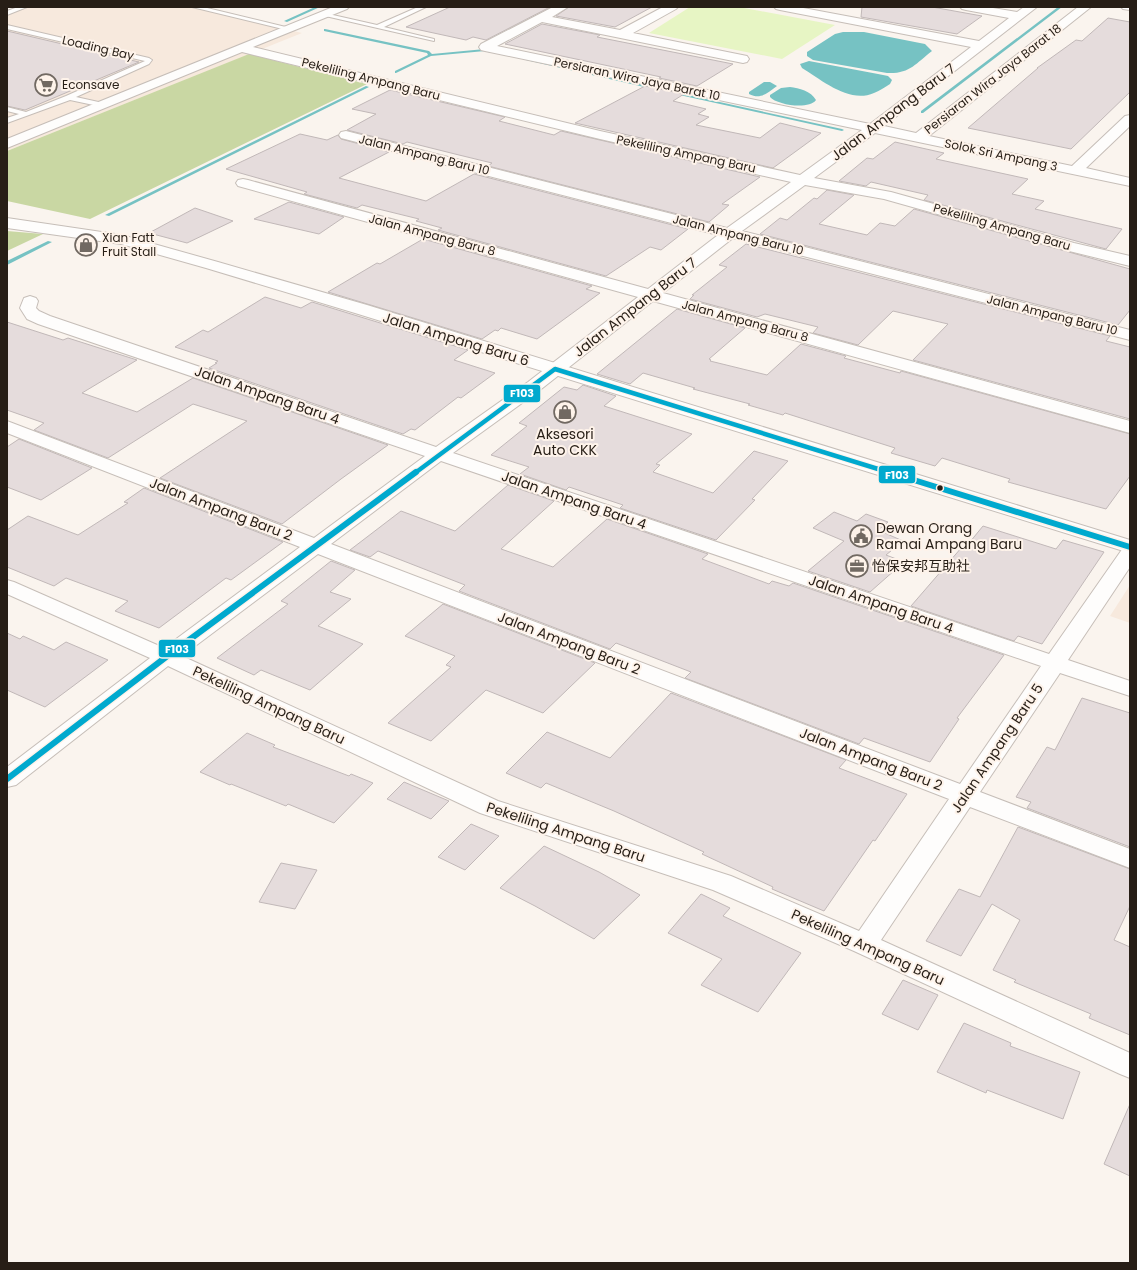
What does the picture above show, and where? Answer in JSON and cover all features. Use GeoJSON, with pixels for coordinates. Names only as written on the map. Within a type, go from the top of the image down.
{"type":"FeatureCollection","features":[{"type":"Feature","properties":{"kind":"street"},"geometry":{"type":"LineString","coordinates":[[9,142],[343,7]]}},
{"type":"Feature","properties":{"kind":"street","name":"Persiaran Wira Jaya Barat 10"},"geometry":{"type":"LineString","coordinates":[[562,7],[485,48],[873,128]]}},
{"type":"Feature","properties":{"kind":"street"},"geometry":{"type":"LineString","coordinates":[[622,34],[672,7]]}},
{"type":"Feature","properties":{"kind":"street"},"geometry":{"type":"LineString","coordinates":[[780,7],[982,45]]}},
{"type":"Feature","properties":{"kind":"street"},"geometry":{"type":"LineString","coordinates":[[966,7],[1019,16]]}},
{"type":"Feature","properties":{"kind":"street","name":"Jalan Ampang Baru 7"},"geometry":{"type":"LineString","coordinates":[[7,779],[166,657],[555,369],[730,233],[873,128],[1031,7]]}},
{"type":"Feature","properties":{"kind":"street","name":"Persiaran Wira Jaya Barat 18"},"geometry":{"type":"LineString","coordinates":[[920,137],[1084,7]]}},
{"type":"Feature","properties":{"kind":"street"},"geometry":{"type":"LineString","coordinates":[[541,18],[743,58]]}},
{"type":"Feature","properties":{"kind":"street","name":"Pekeliling Ampang Baru"},"geometry":{"type":"LineString","coordinates":[[242,48],[600,135],[803,180],[905,200],[1070,247],[1130,261]]}},
{"type":"Feature","properties":{"kind":"street"},"geometry":{"type":"LineString","coordinates":[[1076,170],[1130,119]]}},
{"type":"Feature","properties":{"kind":"street","name":"Solok Sri Ampang 3"},"geometry":{"type":"LineString","coordinates":[[873,128],[1130,182]]}},
{"type":"Feature","properties":{"kind":"street","name":"Jalan Ampang Baru 10"},"geometry":{"type":"LineString","coordinates":[[346,135],[1130,335]]}},
{"type":"Feature","properties":{"kind":"street","name":"Jalan Ampang Baru 8"},"geometry":{"type":"LineString","coordinates":[[243,183],[1130,427]]}},
{"type":"Feature","properties":{"kind":"street","name":"Jalan Ampang Baru 6"},"geometry":{"type":"LineString","coordinates":[[7,214],[58,220],[77,225],[101,236]]}},
{"type":"Feature","properties":{"kind":"street"},"geometry":{"type":"LineString","coordinates":[[7,219],[17,220],[42,227]]}},
{"type":"Feature","properties":{"kind":"street","name":"Jalan Ampang Baru 6"},"geometry":{"type":"LineString","coordinates":[[7,222],[122,240],[219,267],[555,369],[1130,547]]}},
{"type":"Feature","properties":{"kind":"street","name":"Jalan Ampang Baru 4"},"geometry":{"type":"LineString","coordinates":[[30,301],[28,308],[33,315],[44,320],[1130,689]]}},
{"type":"Feature","properties":{"kind":"street","name":"Jalan Ampang Baru 2"},"geometry":{"type":"LineString","coordinates":[[7,427],[1130,859]]}},
{"type":"Feature","properties":{"kind":"street","name":"Jalan Ampang Baru 5"},"geometry":{"type":"LineString","coordinates":[[864,944],[1130,552]]}},
{"type":"Feature","properties":{"kind":"street","name":"Pekeliling Ampang Baru"},"geometry":{"type":"LineString","coordinates":[[7,586],[166,657],[489,807],[722,883],[864,944],[1130,1066]]}},
{"type":"Feature","properties":{"kind":"lane"},"geometry":{"type":"LineString","coordinates":[[7,13],[24,7]]}},
{"type":"Feature","properties":{"kind":"lane"},"geometry":{"type":"LineString","coordinates":[[195,7],[291,29]]}},
{"type":"Feature","properties":{"kind":"lane"},"geometry":{"type":"LineString","coordinates":[[378,28],[423,7]]}},
{"type":"Feature","properties":{"kind":"lane"},"geometry":{"type":"LineString","coordinates":[[324,15],[432,40]]}},
{"type":"Feature","properties":{"kind":"lane","name":"Loading Bay"},"geometry":{"type":"LineString","coordinates":[[7,27],[149,60],[147,63],[69,98]]}},
{"type":"Feature","properties":{"kind":"lane"},"geometry":{"type":"LineString","coordinates":[[7,121],[69,98],[100,105]]}},
{"type":"Feature","properties":{"kind":"lane"},"geometry":{"type":"LineString","coordinates":[[7,110],[27,114]]}},
{"type":"Feature","properties":{"kind":"shaded area"},"geometry":{"type":"Polygon","coordinates":[[[19,7],[193,7],[302,33],[7,151],[7,11],[19,7]]]}},
{"type":"Feature","properties":{"kind":"shaded area"},"geometry":{"type":"Polygon","coordinates":[[[1130,585],[1130,623],[1110,616],[1130,585]]]}},
{"type":"Feature","properties":{"kind":"green space"},"geometry":{"type":"Polygon","coordinates":[[[690,7],[739,7],[835,25],[782,59],[649,33],[690,7]]]}},
{"type":"Feature","properties":{"kind":"green space"},"geometry":{"type":"Polygon","coordinates":[[[249,54],[367,84],[90,219],[7,201],[7,151],[249,54]]]}},
{"type":"Feature","properties":{"kind":"green space"},"geometry":{"type":"Polygon","coordinates":[[[7,231],[43,234],[7,251],[7,231]]]}},
{"type":"Feature","properties":{"kind":"water"},"geometry":{"type":"Polygon","coordinates":[[[843,32],[864,32],[925,44],[932,51],[907,70],[895,73],[887,73],[813,60],[807,56],[807,52],[835,34],[843,32]]]}},
{"type":"Feature","properties":{"kind":"water"},"geometry":{"type":"Polygon","coordinates":[[[809,61],[888,76],[892,80],[890,84],[880,90],[865,96],[846,93],[827,84],[802,68],[800,64],[809,61]]]}},
{"type":"Feature","properties":{"kind":"water"},"geometry":{"type":"Polygon","coordinates":[[[764,82],[770,82],[777,86],[760,96],[753,96],[749,94],[749,92],[764,82]]]}},
{"type":"Feature","properties":{"kind":"water"},"geometry":{"type":"Polygon","coordinates":[[[790,87],[808,92],[816,100],[807,105],[800,106],[779,102],[770,97],[770,95],[781,88],[790,87]]]}},
{"type":"Feature","properties":{"kind":"building"},"geometry":{"type":"Polygon","coordinates":[[[450,7],[550,7],[486,40],[473,37],[466,40],[406,27],[450,7]]]}},
{"type":"Feature","properties":{"kind":"building"},"geometry":{"type":"Polygon","coordinates":[[[569,7],[652,7],[615,27],[556,16],[569,7]]]}},
{"type":"Feature","properties":{"kind":"building"},"geometry":{"type":"Polygon","coordinates":[[[862,7],[932,7],[982,16],[957,34],[861,17],[862,7]]]}},
{"type":"Feature","properties":{"kind":"building"},"geometry":{"type":"Polygon","coordinates":[[[1108,18],[1130,22],[1130,92],[1071,149],[968,128],[1037,68],[1076,40],[1082,41],[1108,18]]]}},
{"type":"Feature","properties":{"kind":"building"},"geometry":{"type":"Polygon","coordinates":[[[542,24],[600,35],[597,37],[733,64],[697,86],[505,44],[542,24]]]}},
{"type":"Feature","properties":{"kind":"building","name":"Econsave"},"geometry":{"type":"Polygon","coordinates":[[[7,31],[139,62],[25,110],[7,106],[7,31]]]}},
{"type":"Feature","properties":{"kind":"building"},"geometry":{"type":"Polygon","coordinates":[[[645,86],[684,94],[673,101],[706,109],[698,114],[709,117],[696,125],[760,138],[780,123],[821,133],[773,168],[575,123],[645,86]]]}},
{"type":"Feature","properties":{"kind":"building"},"geometry":{"type":"Polygon","coordinates":[[[390,90],[505,117],[499,121],[554,135],[561,131],[760,177],[722,204],[729,205],[709,222],[488,166],[492,163],[407,142],[403,144],[347,130],[376,114],[352,109],[390,90]]]}},
{"type":"Feature","properties":{"kind":"building"},"geometry":{"type":"Polygon","coordinates":[[[300,134],[327,140],[338,135],[341,139],[389,152],[339,178],[426,201],[474,174],[688,229],[661,250],[650,247],[606,276],[438,230],[442,228],[416,221],[419,219],[362,205],[357,208],[304,194],[307,192],[226,169],[300,134]]]}},
{"type":"Feature","properties":{"kind":"building"},"geometry":{"type":"Polygon","coordinates":[[[895,142],[944,153],[936,159],[1028,179],[1012,194],[1044,201],[1035,209],[1122,229],[1106,249],[924,200],[928,195],[871,182],[866,186],[839,181],[867,158],[873,159],[895,142]]]}},
{"type":"Feature","properties":{"kind":"building"},"geometry":{"type":"Polygon","coordinates":[[[827,190],[854,195],[819,224],[867,235],[880,223],[895,226],[914,209],[1130,269],[1130,310],[1118,325],[760,234],[780,218],[787,220],[814,198],[817,199],[827,190]]]}},
{"type":"Feature","properties":{"kind":"building"},"geometry":{"type":"Polygon","coordinates":[[[289,202],[344,217],[319,234],[254,219],[289,202]]]}},
{"type":"Feature","properties":{"kind":"building"},"geometry":{"type":"Polygon","coordinates":[[[195,208],[233,221],[187,243],[149,233],[195,208]]]}},
{"type":"Feature","properties":{"kind":"building"},"geometry":{"type":"Polygon","coordinates":[[[423,239],[592,286],[586,289],[600,293],[537,339],[501,328],[498,331],[495,330],[482,339],[328,292],[377,263],[380,264],[423,239]]]}},
{"type":"Feature","properties":{"kind":"building"},"geometry":{"type":"Polygon","coordinates":[[[746,244],[1110,336],[1106,341],[1130,347],[1130,419],[913,360],[948,324],[893,311],[858,345],[813,333],[818,327],[765,314],[757,317],[690,299],[694,295],[692,295],[727,267],[719,265],[746,244]]]}},
{"type":"Feature","properties":{"kind":"building"},"geometry":{"type":"Polygon","coordinates":[[[265,297],[301,308],[312,302],[468,350],[454,360],[495,373],[461,398],[458,397],[415,430],[411,429],[403,434],[209,368],[218,361],[175,347],[203,330],[208,332],[265,297]]]}},
{"type":"Feature","properties":{"kind":"building"},"geometry":{"type":"Polygon","coordinates":[[[677,309],[745,328],[709,359],[711,360],[710,361],[767,375],[801,344],[846,356],[844,358],[900,373],[901,371],[1130,434],[1130,476],[1106,509],[1008,482],[1010,479],[942,458],[935,466],[891,453],[895,448],[785,413],[783,415],[643,373],[630,384],[597,374],[677,309]]]}},
{"type":"Feature","properties":{"kind":"building"},"geometry":{"type":"Polygon","coordinates":[[[7,322],[63,340],[68,338],[137,360],[82,393],[137,412],[193,378],[388,445],[282,524],[160,478],[247,421],[193,404],[108,458],[34,430],[44,423],[7,410],[7,322]]]}},
{"type":"Feature","properties":{"kind":"building"},"geometry":{"type":"Polygon","coordinates":[[[583,385],[616,396],[604,406],[692,434],[656,464],[660,465],[653,472],[713,493],[754,451],[788,461],[752,499],[755,500],[716,540],[620,508],[623,505],[569,487],[566,490],[520,474],[529,467],[491,455],[527,426],[519,423],[564,387],[577,390],[583,385]]]}},
{"type":"Feature","properties":{"kind":"building"},"geometry":{"type":"Polygon","coordinates":[[[19,439],[92,468],[41,500],[7,487],[7,447],[19,439]]]}},
{"type":"Feature","properties":{"kind":"building"},"geometry":{"type":"Polygon","coordinates":[[[508,485],[554,501],[501,549],[553,567],[607,519],[708,554],[702,559],[769,584],[772,581],[789,586],[793,583],[1004,655],[957,718],[959,719],[930,762],[864,738],[859,744],[685,678],[691,672],[616,643],[610,649],[459,591],[465,585],[378,551],[370,557],[350,550],[401,511],[455,531],[508,485]]]}},
{"type":"Feature","properties":{"kind":"building"},"geometry":{"type":"Polygon","coordinates":[[[144,488],[283,542],[231,580],[226,578],[159,628],[115,611],[128,601],[66,578],[54,586],[7,567],[7,530],[28,516],[78,535],[128,503],[124,502],[144,488]]]}},
{"type":"Feature","properties":{"kind":"building"},"geometry":{"type":"Polygon","coordinates":[[[834,512],[857,521],[866,514],[888,522],[878,530],[903,541],[886,555],[904,562],[870,592],[808,571],[844,541],[813,528],[834,512]]]}},
{"type":"Feature","properties":{"kind":"building"},"geometry":{"type":"Polygon","coordinates":[[[983,526],[1056,549],[1063,540],[1104,552],[1042,644],[1018,636],[1014,641],[911,606],[962,547],[965,548],[983,526]]]}},
{"type":"Feature","properties":{"kind":"building"},"geometry":{"type":"Polygon","coordinates":[[[331,561],[355,570],[330,592],[351,599],[318,626],[363,644],[310,690],[261,670],[254,675],[217,658],[288,604],[281,601],[331,561]]]}},
{"type":"Feature","properties":{"kind":"building"},"geometry":{"type":"Polygon","coordinates":[[[443,604],[595,663],[543,713],[486,690],[431,741],[388,723],[451,667],[446,665],[455,656],[405,636],[443,604]]]}},
{"type":"Feature","properties":{"kind":"building"},"geometry":{"type":"Polygon","coordinates":[[[7,633],[20,639],[23,636],[54,650],[66,642],[108,660],[45,707],[7,690],[7,633]]]}},
{"type":"Feature","properties":{"kind":"building"},"geometry":{"type":"Polygon","coordinates":[[[671,693],[846,760],[839,768],[907,794],[824,911],[772,889],[773,887],[702,854],[704,852],[614,811],[546,783],[541,788],[506,773],[547,732],[610,758],[671,693]]]}},
{"type":"Feature","properties":{"kind":"building"},"geometry":{"type":"Polygon","coordinates":[[[1082,698],[1130,713],[1130,847],[1027,808],[1031,802],[1016,797],[1047,747],[1055,750],[1082,698]]]}},
{"type":"Feature","properties":{"kind":"building"},"geometry":{"type":"Polygon","coordinates":[[[247,733],[275,745],[273,747],[349,776],[351,774],[373,783],[334,823],[288,804],[286,806],[231,784],[230,785],[200,772],[247,733]]]}},
{"type":"Feature","properties":{"kind":"building"},"geometry":{"type":"Polygon","coordinates":[[[404,782],[449,801],[431,819],[387,799],[404,782]]]}},
{"type":"Feature","properties":{"kind":"building"},"geometry":{"type":"Polygon","coordinates":[[[471,824],[499,836],[465,870],[438,857],[471,824]]]}},
{"type":"Feature","properties":{"kind":"building"},"geometry":{"type":"Polygon","coordinates":[[[1018,827],[1130,869],[1130,906],[1114,940],[1130,947],[1130,1035],[1089,1018],[1091,1014],[1014,982],[1016,980],[993,970],[1020,920],[992,904],[961,956],[926,941],[959,889],[980,897],[1018,827]]]}},
{"type":"Feature","properties":{"kind":"building"},"geometry":{"type":"Polygon","coordinates":[[[544,846],[599,872],[640,895],[594,939],[500,888],[544,846]]]}},
{"type":"Feature","properties":{"kind":"building"},"geometry":{"type":"Polygon","coordinates":[[[281,863],[317,870],[295,909],[259,902],[281,863]]]}},
{"type":"Feature","properties":{"kind":"building"},"geometry":{"type":"Polygon","coordinates":[[[701,894],[730,908],[723,916],[801,953],[758,1012],[701,985],[722,959],[668,933],[701,894]]]}},
{"type":"Feature","properties":{"kind":"building"},"geometry":{"type":"Polygon","coordinates":[[[903,980],[938,995],[918,1030],[882,1014],[903,980]]]}},
{"type":"Feature","properties":{"kind":"building"},"geometry":{"type":"Polygon","coordinates":[[[964,1023],[1011,1043],[1010,1046],[1080,1072],[1063,1119],[987,1090],[986,1093],[937,1072],[964,1023]]]}},
{"type":"Feature","properties":{"kind":"building"},"geometry":{"type":"Polygon","coordinates":[[[1130,1104],[1130,1176],[1104,1164],[1130,1104]]]}},
{"type":"Feature","properties":{"kind":"waterway"},"geometry":{"type":"LineString","coordinates":[[286,21],[318,7]]}},
{"type":"Feature","properties":{"kind":"waterway"},"geometry":{"type":"LineString","coordinates":[[922,112],[1060,7]]}},
{"type":"Feature","properties":{"kind":"waterway"},"geometry":{"type":"LineString","coordinates":[[325,30],[429,52],[430,55]]}},
{"type":"Feature","properties":{"kind":"waterway"},"geometry":{"type":"LineString","coordinates":[[430,55],[485,50],[491,52]]}},
{"type":"Feature","properties":{"kind":"waterway"},"geometry":{"type":"LineString","coordinates":[[396,72],[430,55]]}},
{"type":"Feature","properties":{"kind":"waterway"},"geometry":{"type":"LineString","coordinates":[[526,59],[653,88]]}},
{"type":"Feature","properties":{"kind":"waterway"},"geometry":{"type":"LineString","coordinates":[[107,215],[367,87]]}},
{"type":"Feature","properties":{"kind":"waterway"},"geometry":{"type":"LineString","coordinates":[[675,93],[842,130]]}},
{"type":"Feature","properties":{"kind":"waterway"},"geometry":{"type":"LineString","coordinates":[[7,263],[50,242]]}},
{"type":"Feature","properties":{"kind":"transit line","name":"F103"},"geometry":{"type":"LineString","coordinates":[[7,779],[166,657],[555,369],[1130,547]]}},
{"type":"Feature","properties":{"kind":"place","name":"Econsave"},"geometry":{"type":"Point","coordinates":[46,85]}},
{"type":"Feature","properties":{"kind":"place","name":"Xian Fatt Fruit Stall"},"geometry":{"type":"Point","coordinates":[86,245]}},
{"type":"Feature","properties":{"kind":"place","name":"Aksesori Auto CKK"},"geometry":{"type":"Point","coordinates":[565,412]}},
{"type":"Feature","properties":{"kind":"place","name":"Dewan Orang Ramai Ampang Baru"},"geometry":{"type":"Point","coordinates":[861,536]}},
{"type":"Feature","properties":{"kind":"place","name":"怡保安邦互助社"},"geometry":{"type":"Point","coordinates":[857,566]}}]}
